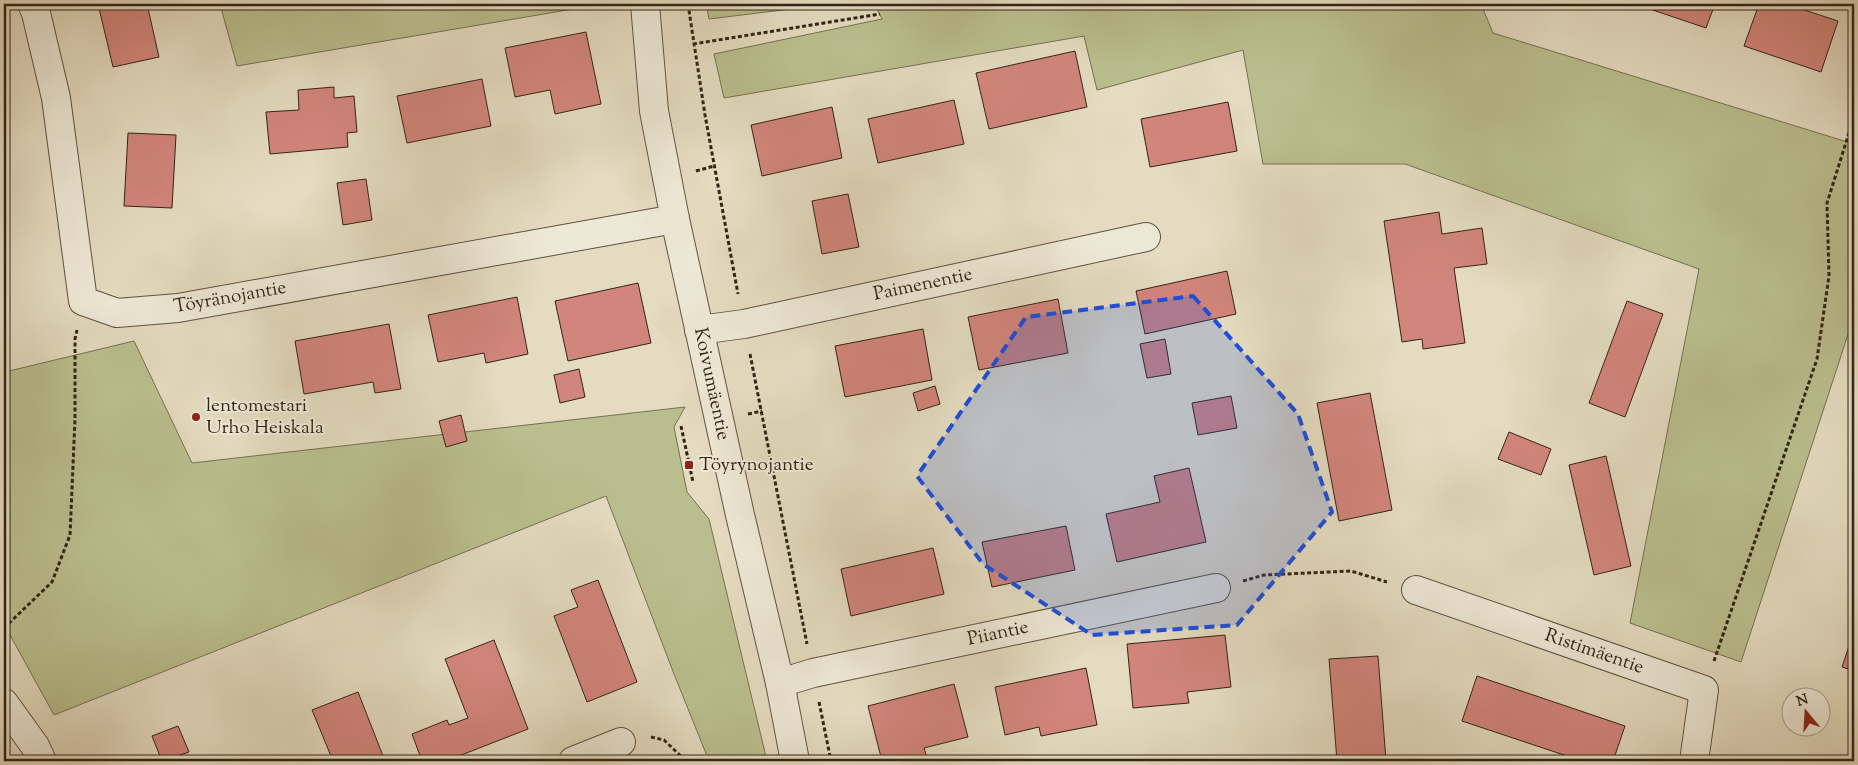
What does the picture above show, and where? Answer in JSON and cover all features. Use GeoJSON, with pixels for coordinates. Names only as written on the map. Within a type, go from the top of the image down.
{"type":"FeatureCollection","features":[{"type":"Feature","properties":{"kind":"street"},"geometry":{"type":"LineString","coordinates":[[32,4],[36,13],[56,98],[83,301]]}},
{"type":"Feature","properties":{"kind":"street","name":"Koivumäentie"},"geometry":{"type":"LineString","coordinates":[[645,4],[654,111],[675,219],[740,515],[780,683],[795,761]]}},
{"type":"Feature","properties":{"kind":"street","name":"Töyränojantie"},"geometry":{"type":"LineString","coordinates":[[83,301],[117,314],[178,308],[675,219]]}},
{"type":"Feature","properties":{"kind":"street","name":"Paimenentie"},"geometry":{"type":"LineString","coordinates":[[699,330],[744,324],[1146,237]]}},
{"type":"Feature","properties":{"kind":"street","name":"Piiantie"},"geometry":{"type":"LineString","coordinates":[[780,683],[813,673],[1216,588]]}},
{"type":"Feature","properties":{"kind":"street","name":"Ristimäentie"},"geometry":{"type":"LineString","coordinates":[[1416,590],[1704,690]]}},
{"type":"Feature","properties":{"kind":"street"},"geometry":{"type":"LineString","coordinates":[[1694,761],[1704,690]]}},
{"type":"Feature","properties":{"kind":"street"},"geometry":{"type":"LineString","coordinates":[[4,703],[35,746],[42,761]]}},
{"type":"Feature","properties":{"kind":"street"},"geometry":{"type":"LineString","coordinates":[[573,761],[622,742]]}},
{"type":"Feature","properties":{"kind":"path"},"geometry":{"type":"LineString","coordinates":[[688,4],[693,44],[744,324],[831,761]]}},
{"type":"Feature","properties":{"kind":"path"},"geometry":{"type":"LineString","coordinates":[[693,44],[880,14]]}},
{"type":"Feature","properties":{"kind":"path"},"geometry":{"type":"LineString","coordinates":[[1704,690],[1817,360],[1829,276],[1827,203],[1854,117]]}},
{"type":"Feature","properties":{"kind":"path"},"geometry":{"type":"LineString","coordinates":[[4,628],[52,582],[70,535],[75,419],[75,339],[83,301]]}},
{"type":"Feature","properties":{"kind":"path"},"geometry":{"type":"LineString","coordinates":[[681,426],[693,482]]}},
{"type":"Feature","properties":{"kind":"path"},"geometry":{"type":"LineString","coordinates":[[1216,588],[1264,575],[1351,571],[1416,590]]}},
{"type":"Feature","properties":{"kind":"path"},"geometry":{"type":"LineString","coordinates":[[622,742],[646,736],[664,740],[686,761]]}},
{"type":"Feature","properties":{"kind":"highlighted area"},"geometry":{"type":"Polygon","coordinates":[[[1193,296],[1298,414],[1332,512],[1237,625],[1092,635],[983,564],[917,476],[1026,317],[1193,296]]]}},
{"type":"Feature","properties":{"kind":"green space"},"geometry":{"type":"Polygon","coordinates":[[[220,4],[591,4],[591,6],[237,66],[220,4]]]}},
{"type":"Feature","properties":{"kind":"green space"},"geometry":{"type":"Polygon","coordinates":[[[706,4],[832,4],[709,19],[706,4]]]}},
{"type":"Feature","properties":{"kind":"green space"},"geometry":{"type":"Polygon","coordinates":[[[870,4],[1481,4],[1493,33],[1854,144],[1854,316],[1741,662],[1630,623],[1699,269],[1405,164],[1263,164],[1243,50],[1097,90],[1084,36],[724,98],[714,54],[882,19],[876,7],[870,4]]]}},
{"type":"Feature","properties":{"kind":"green space"},"geometry":{"type":"Polygon","coordinates":[[[134,341],[192,463],[685,407],[674,427],[687,492],[709,519],[767,761],[709,761],[606,496],[54,715],[4,624],[4,501],[9,371],[134,341]]]}},
{"type":"Feature","properties":{"kind":"building"},"geometry":{"type":"Polygon","coordinates":[[[98,4],[125,4],[126,7],[147,4],[159,57],[113,67],[98,4]]]}},
{"type":"Feature","properties":{"kind":"building"},"geometry":{"type":"Polygon","coordinates":[[[1635,4],[1715,4],[1706,28],[1635,4]]]}},
{"type":"Feature","properties":{"kind":"building"},"geometry":{"type":"Polygon","coordinates":[[[1759,4],[1786,4],[1838,21],[1821,72],[1744,46],[1759,4]]]}},
{"type":"Feature","properties":{"kind":"building"},"geometry":{"type":"Polygon","coordinates":[[[586,32],[601,104],[555,114],[550,90],[515,97],[505,48],[586,32]]]}},
{"type":"Feature","properties":{"kind":"building"},"geometry":{"type":"Polygon","coordinates":[[[1075,51],[1087,107],[989,129],[976,73],[1075,51]]]}},
{"type":"Feature","properties":{"kind":"building"},"geometry":{"type":"Polygon","coordinates":[[[482,79],[491,126],[407,143],[397,96],[482,79]]]}},
{"type":"Feature","properties":{"kind":"building"},"geometry":{"type":"Polygon","coordinates":[[[334,87],[334,98],[354,96],[357,132],[347,133],[348,147],[270,154],[266,112],[299,110],[298,90],[334,87]]]}},
{"type":"Feature","properties":{"kind":"building"},"geometry":{"type":"Polygon","coordinates":[[[954,100],[964,144],[878,163],[868,119],[954,100]]]}},
{"type":"Feature","properties":{"kind":"building"},"geometry":{"type":"Polygon","coordinates":[[[1228,102],[1237,151],[1150,167],[1141,119],[1228,102]]]}},
{"type":"Feature","properties":{"kind":"building"},"geometry":{"type":"Polygon","coordinates":[[[832,107],[842,158],[762,176],[751,125],[832,107]]]}},
{"type":"Feature","properties":{"kind":"building"},"geometry":{"type":"Polygon","coordinates":[[[128,133],[176,135],[172,208],[124,206],[128,133]]]}},
{"type":"Feature","properties":{"kind":"building"},"geometry":{"type":"Polygon","coordinates":[[[366,179],[372,220],[343,225],[337,183],[366,179]]]}},
{"type":"Feature","properties":{"kind":"building"},"geometry":{"type":"Polygon","coordinates":[[[848,194],[859,247],[822,254],[812,201],[848,194]]]}},
{"type":"Feature","properties":{"kind":"building"},"geometry":{"type":"Polygon","coordinates":[[[1439,212],[1442,234],[1482,228],[1487,264],[1454,268],[1465,343],[1423,349],[1422,339],[1402,342],[1384,221],[1439,212]]]}},
{"type":"Feature","properties":{"kind":"building"},"geometry":{"type":"Polygon","coordinates":[[[1227,271],[1236,314],[1145,334],[1136,291],[1227,271]]]}},
{"type":"Feature","properties":{"kind":"building"},"geometry":{"type":"Polygon","coordinates":[[[638,283],[651,343],[568,361],[555,301],[638,283]]]}},
{"type":"Feature","properties":{"kind":"building"},"geometry":{"type":"Polygon","coordinates":[[[517,297],[528,354],[486,363],[484,353],[438,362],[428,315],[517,297]]]}},
{"type":"Feature","properties":{"kind":"building"},"geometry":{"type":"Polygon","coordinates":[[[1058,299],[1068,353],[979,370],[968,317],[1058,299]]]}},
{"type":"Feature","properties":{"kind":"building"},"geometry":{"type":"Polygon","coordinates":[[[1627,301],[1663,314],[1625,417],[1589,403],[1627,301]]]}},
{"type":"Feature","properties":{"kind":"building"},"geometry":{"type":"Polygon","coordinates":[[[389,324],[401,389],[375,393],[373,382],[304,394],[295,341],[389,324]]]}},
{"type":"Feature","properties":{"kind":"building"},"geometry":{"type":"Polygon","coordinates":[[[923,329],[932,380],[845,397],[835,346],[923,329]]]}},
{"type":"Feature","properties":{"kind":"building"},"geometry":{"type":"Polygon","coordinates":[[[1165,339],[1171,374],[1147,378],[1140,344],[1165,339]]]}},
{"type":"Feature","properties":{"kind":"building"},"geometry":{"type":"Polygon","coordinates":[[[579,369],[585,397],[560,403],[554,375],[579,369]]]}},
{"type":"Feature","properties":{"kind":"building"},"geometry":{"type":"Polygon","coordinates":[[[935,386],[940,404],[918,411],[913,393],[935,386]]]}},
{"type":"Feature","properties":{"kind":"building"},"geometry":{"type":"Polygon","coordinates":[[[1370,393],[1392,510],[1339,521],[1317,403],[1370,393]]]}},
{"type":"Feature","properties":{"kind":"building"},"geometry":{"type":"Polygon","coordinates":[[[1231,396],[1237,428],[1198,435],[1192,403],[1231,396]]]}},
{"type":"Feature","properties":{"kind":"building"},"geometry":{"type":"Polygon","coordinates":[[[461,415],[467,441],[446,447],[439,421],[461,415]]]}},
{"type":"Feature","properties":{"kind":"building"},"geometry":{"type":"Polygon","coordinates":[[[1509,432],[1551,449],[1541,475],[1498,459],[1509,432]]]}},
{"type":"Feature","properties":{"kind":"building"},"geometry":{"type":"Polygon","coordinates":[[[1606,456],[1631,566],[1594,575],[1569,465],[1606,456]]]}},
{"type":"Feature","properties":{"kind":"building"},"geometry":{"type":"Polygon","coordinates":[[[1189,468],[1206,542],[1117,562],[1106,514],[1160,502],[1154,476],[1189,468]]]}},
{"type":"Feature","properties":{"kind":"building"},"geometry":{"type":"Polygon","coordinates":[[[1066,526],[1075,570],[992,587],[982,542],[1066,526]]]}},
{"type":"Feature","properties":{"kind":"building"},"geometry":{"type":"Polygon","coordinates":[[[933,548],[944,594],[851,616],[841,569],[933,548]]]}},
{"type":"Feature","properties":{"kind":"building"},"geometry":{"type":"Polygon","coordinates":[[[598,580],[637,682],[587,702],[554,616],[578,607],[571,590],[598,580]]]}},
{"type":"Feature","properties":{"kind":"building"},"geometry":{"type":"Polygon","coordinates":[[[1854,631],[1854,671],[1842,667],[1854,631]]]}},
{"type":"Feature","properties":{"kind":"building"},"geometry":{"type":"Polygon","coordinates":[[[1225,635],[1231,687],[1187,692],[1189,703],[1133,708],[1127,644],[1225,635]]]}},
{"type":"Feature","properties":{"kind":"building"},"geometry":{"type":"Polygon","coordinates":[[[494,640],[528,729],[446,761],[422,761],[412,734],[447,720],[449,725],[468,718],[445,659],[494,640]]]}},
{"type":"Feature","properties":{"kind":"building"},"geometry":{"type":"Polygon","coordinates":[[[1378,656],[1386,761],[1337,761],[1329,659],[1378,656]]]}},
{"type":"Feature","properties":{"kind":"building"},"geometry":{"type":"Polygon","coordinates":[[[1086,668],[1097,725],[1041,736],[1039,727],[1005,735],[995,687],[1086,668]]]}},
{"type":"Feature","properties":{"kind":"building"},"geometry":{"type":"Polygon","coordinates":[[[1477,676],[1625,726],[1613,761],[1582,761],[1462,721],[1477,676]]]}},
{"type":"Feature","properties":{"kind":"building"},"geometry":{"type":"Polygon","coordinates":[[[954,684],[968,737],[924,748],[928,761],[882,761],[868,706],[954,684]]]}},
{"type":"Feature","properties":{"kind":"building"},"geometry":{"type":"Polygon","coordinates":[[[358,692],[385,761],[333,761],[312,710],[358,692]]]}},
{"type":"Feature","properties":{"kind":"building"},"geometry":{"type":"Polygon","coordinates":[[[178,726],[189,752],[162,761],[152,736],[178,726]]]}},
{"type":"Feature","properties":{"kind":"place","name":"lentomestari Urho Heiskala"},"geometry":{"type":"Point","coordinates":[196,417]}},
{"type":"Feature","properties":{"kind":"place","name":"Töyrynojantie"},"geometry":{"type":"Point","coordinates":[689,465]}}]}
